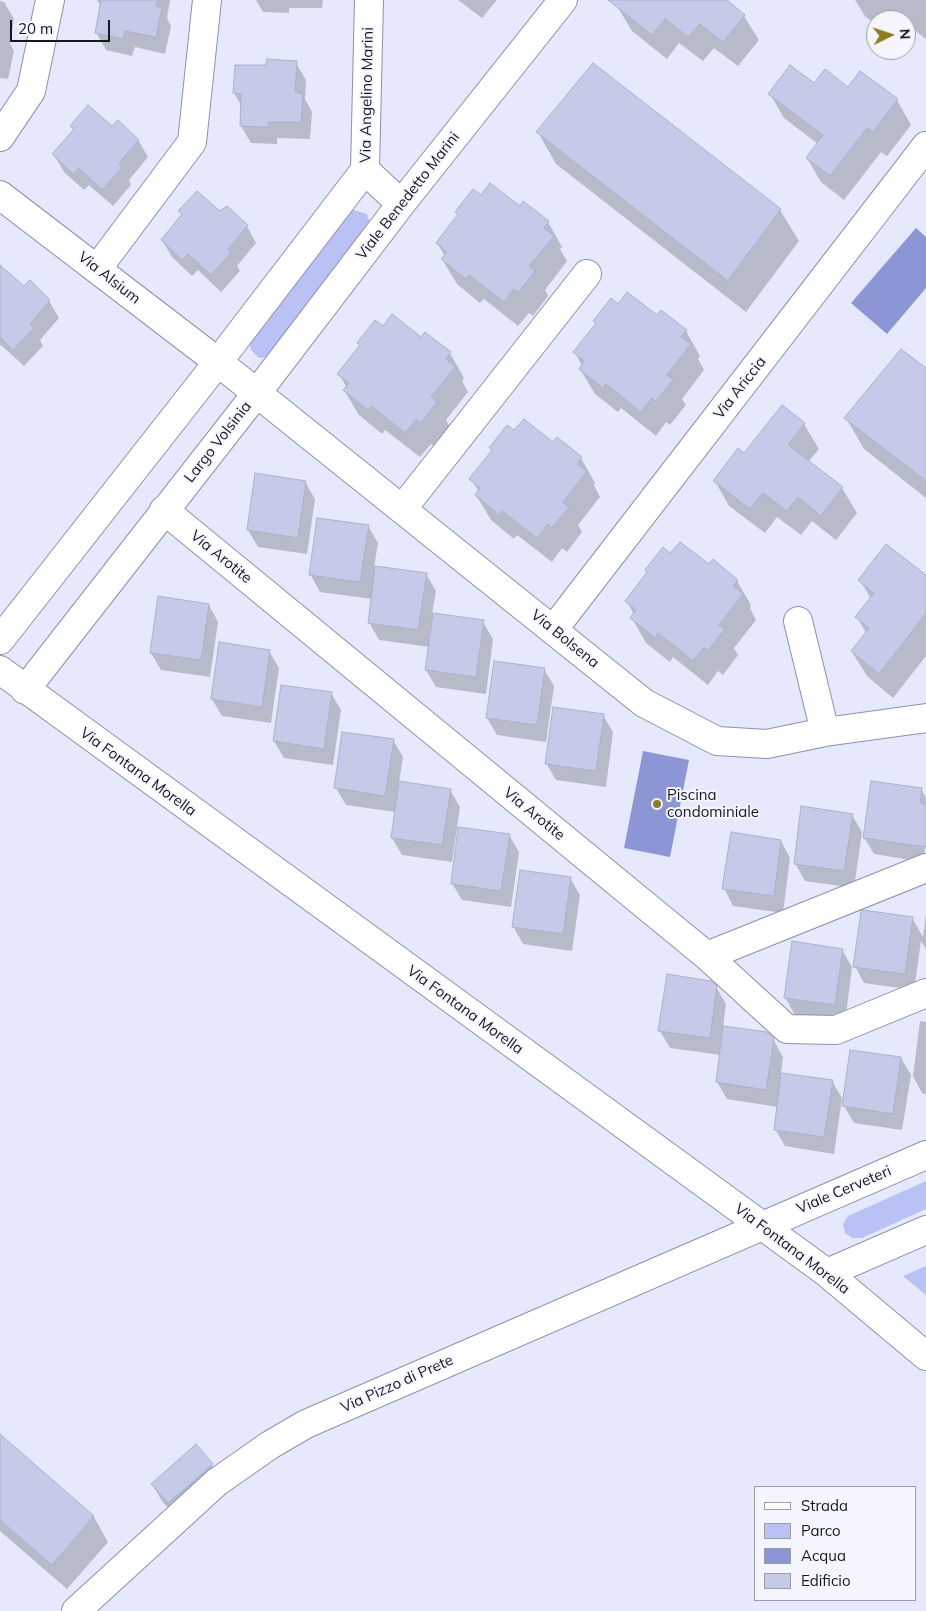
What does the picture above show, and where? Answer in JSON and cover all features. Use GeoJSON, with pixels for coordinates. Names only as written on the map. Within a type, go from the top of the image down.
{"type":"FeatureCollection","features":[{"type":"Feature","properties":{"kind":"street"},"geometry":{"type":"LineString","coordinates":[[0,137],[31,91],[50,0]]}},
{"type":"Feature","properties":{"kind":"street"},"geometry":{"type":"LineString","coordinates":[[97,269],[192,142],[207,0]]}},
{"type":"Feature","properties":{"kind":"street","name":"Via Angelino Marini"},"geometry":{"type":"LineString","coordinates":[[369,0],[365,170],[401,204]]}},
{"type":"Feature","properties":{"kind":"street","name":"Viale Benedetto Marini"},"geometry":{"type":"LineString","coordinates":[[256,394],[401,204],[563,0]]}},
{"type":"Feature","properties":{"kind":"street","name":"Via Ariccia"},"geometry":{"type":"LineString","coordinates":[[553,630],[926,146]]}},
{"type":"Feature","properties":{"kind":"street"},"geometry":{"type":"LineString","coordinates":[[0,640],[218,362],[365,170]]}},
{"type":"Feature","properties":{"kind":"street","name":"Via Alsium"},"geometry":{"type":"LineString","coordinates":[[0,195],[218,362]]}},
{"type":"Feature","properties":{"kind":"street"},"geometry":{"type":"LineString","coordinates":[[402,508],[587,274]]}},
{"type":"Feature","properties":{"kind":"street","name":"Largo Volsinia"},"geometry":{"type":"LineString","coordinates":[[25,690],[256,394],[218,362]]}},
{"type":"Feature","properties":{"kind":"street","name":"Via Bolsena"},"geometry":{"type":"LineString","coordinates":[[256,394],[402,508],[644,703],[718,741],[767,744],[825,732],[926,718]]}},
{"type":"Feature","properties":{"kind":"street","name":"Via Arotite"},"geometry":{"type":"LineString","coordinates":[[164,510],[707,956],[787,1029],[836,1030],[926,993]]}},
{"type":"Feature","properties":{"kind":"street"},"geometry":{"type":"LineString","coordinates":[[798,621],[825,732]]}},
{"type":"Feature","properties":{"kind":"street","name":"Via Fontana Morella"},"geometry":{"type":"LineString","coordinates":[[0,670],[827,1273],[926,1356]]}},
{"type":"Feature","properties":{"kind":"street"},"geometry":{"type":"LineString","coordinates":[[707,956],[926,868]]}},
{"type":"Feature","properties":{"kind":"street","name":"Viale Cerveteri"},"geometry":{"type":"LineString","coordinates":[[761,1226],[926,1155]]}},
{"type":"Feature","properties":{"kind":"street","name":"Via Pizzo di Prete"},"geometry":{"type":"LineString","coordinates":[[76,1611],[217,1482],[270,1445],[306,1424],[761,1226]]}},
{"type":"Feature","properties":{"kind":"street"},"geometry":{"type":"LineString","coordinates":[[827,1273],[926,1230]]}},
{"type":"Feature","properties":{"kind":"green space"},"geometry":{"type":"Polygon","coordinates":[[[348,210],[367,214],[371,227],[274,356],[259,358],[251,350],[249,339],[348,210]]]}},
{"type":"Feature","properties":{"kind":"green space"},"geometry":{"type":"Polygon","coordinates":[[[926,1181],[926,1209],[862,1238],[852,1238],[845,1233],[843,1224],[848,1216],[926,1181]]]}},
{"type":"Feature","properties":{"kind":"green space"},"geometry":{"type":"Polygon","coordinates":[[[926,1266],[926,1295],[903,1276],[926,1266]]]}},
{"type":"Feature","properties":{"kind":"water"},"geometry":{"type":"Polygon","coordinates":[[[916,228],[926,237],[926,288],[887,334],[851,303],[916,228]]]}},
{"type":"Feature","properties":{"kind":"water","name":"Piscina condominiale"},"geometry":{"type":"Polygon","coordinates":[[[643,751],[689,760],[670,857],[624,848],[643,751]]]}},
{"type":"Feature","properties":{"kind":"building"},"geometry":{"type":"Polygon","coordinates":[[[101,0],[157,0],[156,6],[162,8],[156,37],[125,31],[123,39],[95,33],[101,0]]]}},
{"type":"Feature","properties":{"kind":"building"},"geometry":{"type":"Polygon","coordinates":[[[608,0],[727,0],[745,15],[723,42],[700,24],[688,37],[665,19],[652,35],[608,0]]]}},
{"type":"Feature","properties":{"kind":"building"},"geometry":{"type":"Polygon","coordinates":[[[267,59],[297,61],[295,92],[303,94],[301,122],[268,122],[268,127],[240,126],[241,94],[233,93],[235,65],[266,65],[267,59]]]}},
{"type":"Feature","properties":{"kind":"building"},"geometry":{"type":"Polygon","coordinates":[[[593,63],[781,209],[728,281],[536,132],[593,63]]]}},
{"type":"Feature","properties":{"kind":"building"},"geometry":{"type":"Polygon","coordinates":[[[790,65],[814,83],[825,69],[848,87],[860,71],[898,99],[873,132],[867,128],[830,176],[806,158],[823,135],[768,94],[790,65]]]}},
{"type":"Feature","properties":{"kind":"building"},"geometry":{"type":"Polygon","coordinates":[[[88,105],[112,126],[118,120],[139,140],[119,163],[122,167],[102,190],[79,168],[73,174],[52,154],[74,129],[70,126],[88,105]]]}},
{"type":"Feature","properties":{"kind":"building"},"geometry":{"type":"Polygon","coordinates":[[[490,183],[520,206],[523,201],[549,221],[544,228],[554,236],[529,266],[535,271],[519,292],[514,289],[504,302],[469,275],[466,279],[441,259],[447,252],[436,243],[458,214],[455,212],[473,189],[481,195],[490,183]]]}},
{"type":"Feature","properties":{"kind":"building"},"geometry":{"type":"Polygon","coordinates":[[[197,191],[220,211],[227,206],[248,225],[228,249],[231,253],[211,275],[188,254],[182,260],[161,240],[182,214],[178,211],[197,191]]]}},
{"type":"Feature","properties":{"kind":"building"},"geometry":{"type":"Polygon","coordinates":[[[0,265],[24,286],[30,280],[50,300],[30,324],[34,328],[13,350],[0,337],[0,265]]]}},
{"type":"Feature","properties":{"kind":"building"},"geometry":{"type":"Polygon","coordinates":[[[627,292],[657,315],[661,310],[687,330],[681,337],[691,344],[667,375],[673,380],[656,401],[652,398],[641,412],[606,384],[603,388],[579,369],[584,361],[573,352],[596,323],[593,321],[611,298],[618,304],[627,292]]]}},
{"type":"Feature","properties":{"kind":"building"},"geometry":{"type":"Polygon","coordinates":[[[392,314],[421,337],[425,332],[451,352],[446,359],[455,367],[431,397],[437,402],[421,423],[416,420],[405,433],[371,406],[368,410],[343,390],[349,383],[337,374],[360,345],[357,343],[375,320],[383,326],[392,314]]]}},
{"type":"Feature","properties":{"kind":"building"},"geometry":{"type":"Polygon","coordinates":[[[901,349],[926,368],[926,481],[844,418],[901,349]]]}},
{"type":"Feature","properties":{"kind":"building"},"geometry":{"type":"Polygon","coordinates":[[[782,405],[805,423],[788,445],[843,487],[821,516],[798,497],[787,511],[763,493],[750,509],[713,481],[738,448],[744,453],[782,405]]]}},
{"type":"Feature","properties":{"kind":"building"},"geometry":{"type":"Polygon","coordinates":[[[524,419],[553,442],[557,437],[582,457],[577,464],[587,471],[563,502],[569,507],[552,528],[548,524],[537,538],[502,511],[499,515],[475,495],[480,488],[469,479],[492,450],[489,448],[507,425],[514,430],[524,419]]]}},
{"type":"Feature","properties":{"kind":"building"},"geometry":{"type":"Polygon","coordinates":[[[255,473],[306,481],[298,538],[247,530],[255,473]]]}},
{"type":"Feature","properties":{"kind":"building"},"geometry":{"type":"Polygon","coordinates":[[[317,518],[369,525],[360,582],[309,575],[317,518]]]}},
{"type":"Feature","properties":{"kind":"building"},"geometry":{"type":"Polygon","coordinates":[[[680,542],[709,564],[713,559],[738,580],[733,586],[743,594],[719,625],[725,629],[708,651],[704,647],[693,661],[658,633],[655,638],[630,618],[636,610],[625,601],[663,547],[670,553],[680,542]]]}},
{"type":"Feature","properties":{"kind":"building"},"geometry":{"type":"Polygon","coordinates":[[[886,544],[926,575],[926,613],[879,674],[851,651],[869,628],[855,617],[874,593],[858,580],[886,544]]]}},
{"type":"Feature","properties":{"kind":"building"},"geometry":{"type":"Polygon","coordinates":[[[375,566],[427,573],[418,630],[368,623],[375,566]]]}},
{"type":"Feature","properties":{"kind":"building"},"geometry":{"type":"Polygon","coordinates":[[[158,596],[209,604],[201,660],[150,653],[158,596]]]}},
{"type":"Feature","properties":{"kind":"building"},"geometry":{"type":"Polygon","coordinates":[[[433,613],[484,620],[476,677],[425,670],[433,613]]]}},
{"type":"Feature","properties":{"kind":"building"},"geometry":{"type":"Polygon","coordinates":[[[219,642],[270,650],[262,707],[211,699],[219,642]]]}},
{"type":"Feature","properties":{"kind":"building"},"geometry":{"type":"Polygon","coordinates":[[[494,661],[545,668],[537,725],[486,718],[494,661]]]}},
{"type":"Feature","properties":{"kind":"building"},"geometry":{"type":"Polygon","coordinates":[[[281,685],[332,692],[324,749],[273,741],[281,685]]]}},
{"type":"Feature","properties":{"kind":"building"},"geometry":{"type":"Polygon","coordinates":[[[553,707],[604,714],[596,771],[545,764],[553,707]]]}},
{"type":"Feature","properties":{"kind":"building"},"geometry":{"type":"Polygon","coordinates":[[[342,732],[394,739],[385,796],[334,788],[342,732]]]}},
{"type":"Feature","properties":{"kind":"building"},"geometry":{"type":"Polygon","coordinates":[[[399,781],[451,789],[442,845],[391,838],[399,781]]]}},
{"type":"Feature","properties":{"kind":"building"},"geometry":{"type":"Polygon","coordinates":[[[871,781],[922,788],[920,803],[926,804],[926,847],[863,838],[871,781]]]}},
{"type":"Feature","properties":{"kind":"building"},"geometry":{"type":"Polygon","coordinates":[[[801,806],[853,814],[844,871],[794,864],[801,806]]]}},
{"type":"Feature","properties":{"kind":"building"},"geometry":{"type":"Polygon","coordinates":[[[458,827],[510,834],[501,891],[451,884],[458,827]]]}},
{"type":"Feature","properties":{"kind":"building"},"geometry":{"type":"Polygon","coordinates":[[[731,832],[781,840],[774,896],[722,889],[731,832]]]}},
{"type":"Feature","properties":{"kind":"building"},"geometry":{"type":"Polygon","coordinates":[[[520,870],[571,877],[563,934],[512,927],[520,870]]]}},
{"type":"Feature","properties":{"kind":"building"},"geometry":{"type":"Polygon","coordinates":[[[861,911],[913,917],[905,974],[853,967],[861,911]]]}},
{"type":"Feature","properties":{"kind":"building"},"geometry":{"type":"Polygon","coordinates":[[[792,941],[843,949],[835,1005],[784,998],[792,941]]]}},
{"type":"Feature","properties":{"kind":"building"},"geometry":{"type":"Polygon","coordinates":[[[667,974],[711,981],[717,986],[710,1038],[658,1031],[667,974]]]}},
{"type":"Feature","properties":{"kind":"building"},"geometry":{"type":"Polygon","coordinates":[[[723,1026],[767,1032],[774,1038],[766,1090],[716,1082],[723,1026]]]}},
{"type":"Feature","properties":{"kind":"building"},"geometry":{"type":"Polygon","coordinates":[[[850,1050],[901,1057],[893,1114],[842,1106],[850,1050]]]}},
{"type":"Feature","properties":{"kind":"building"},"geometry":{"type":"Polygon","coordinates":[[[781,1073],[833,1080],[824,1137],[774,1130],[781,1073]]]}},
{"type":"Feature","properties":{"kind":"building"},"geometry":{"type":"Polygon","coordinates":[[[0,1434],[94,1516],[52,1565],[0,1520],[0,1434]]]}},
{"type":"Feature","properties":{"kind":"building"},"geometry":{"type":"Polygon","coordinates":[[[196,1444],[213,1464],[168,1503],[151,1484],[196,1444]]]}},
{"type":"Feature","properties":{"kind":"place","name":"Piscina condominiale"},"geometry":{"type":"Point","coordinates":[657,804]}}]}
